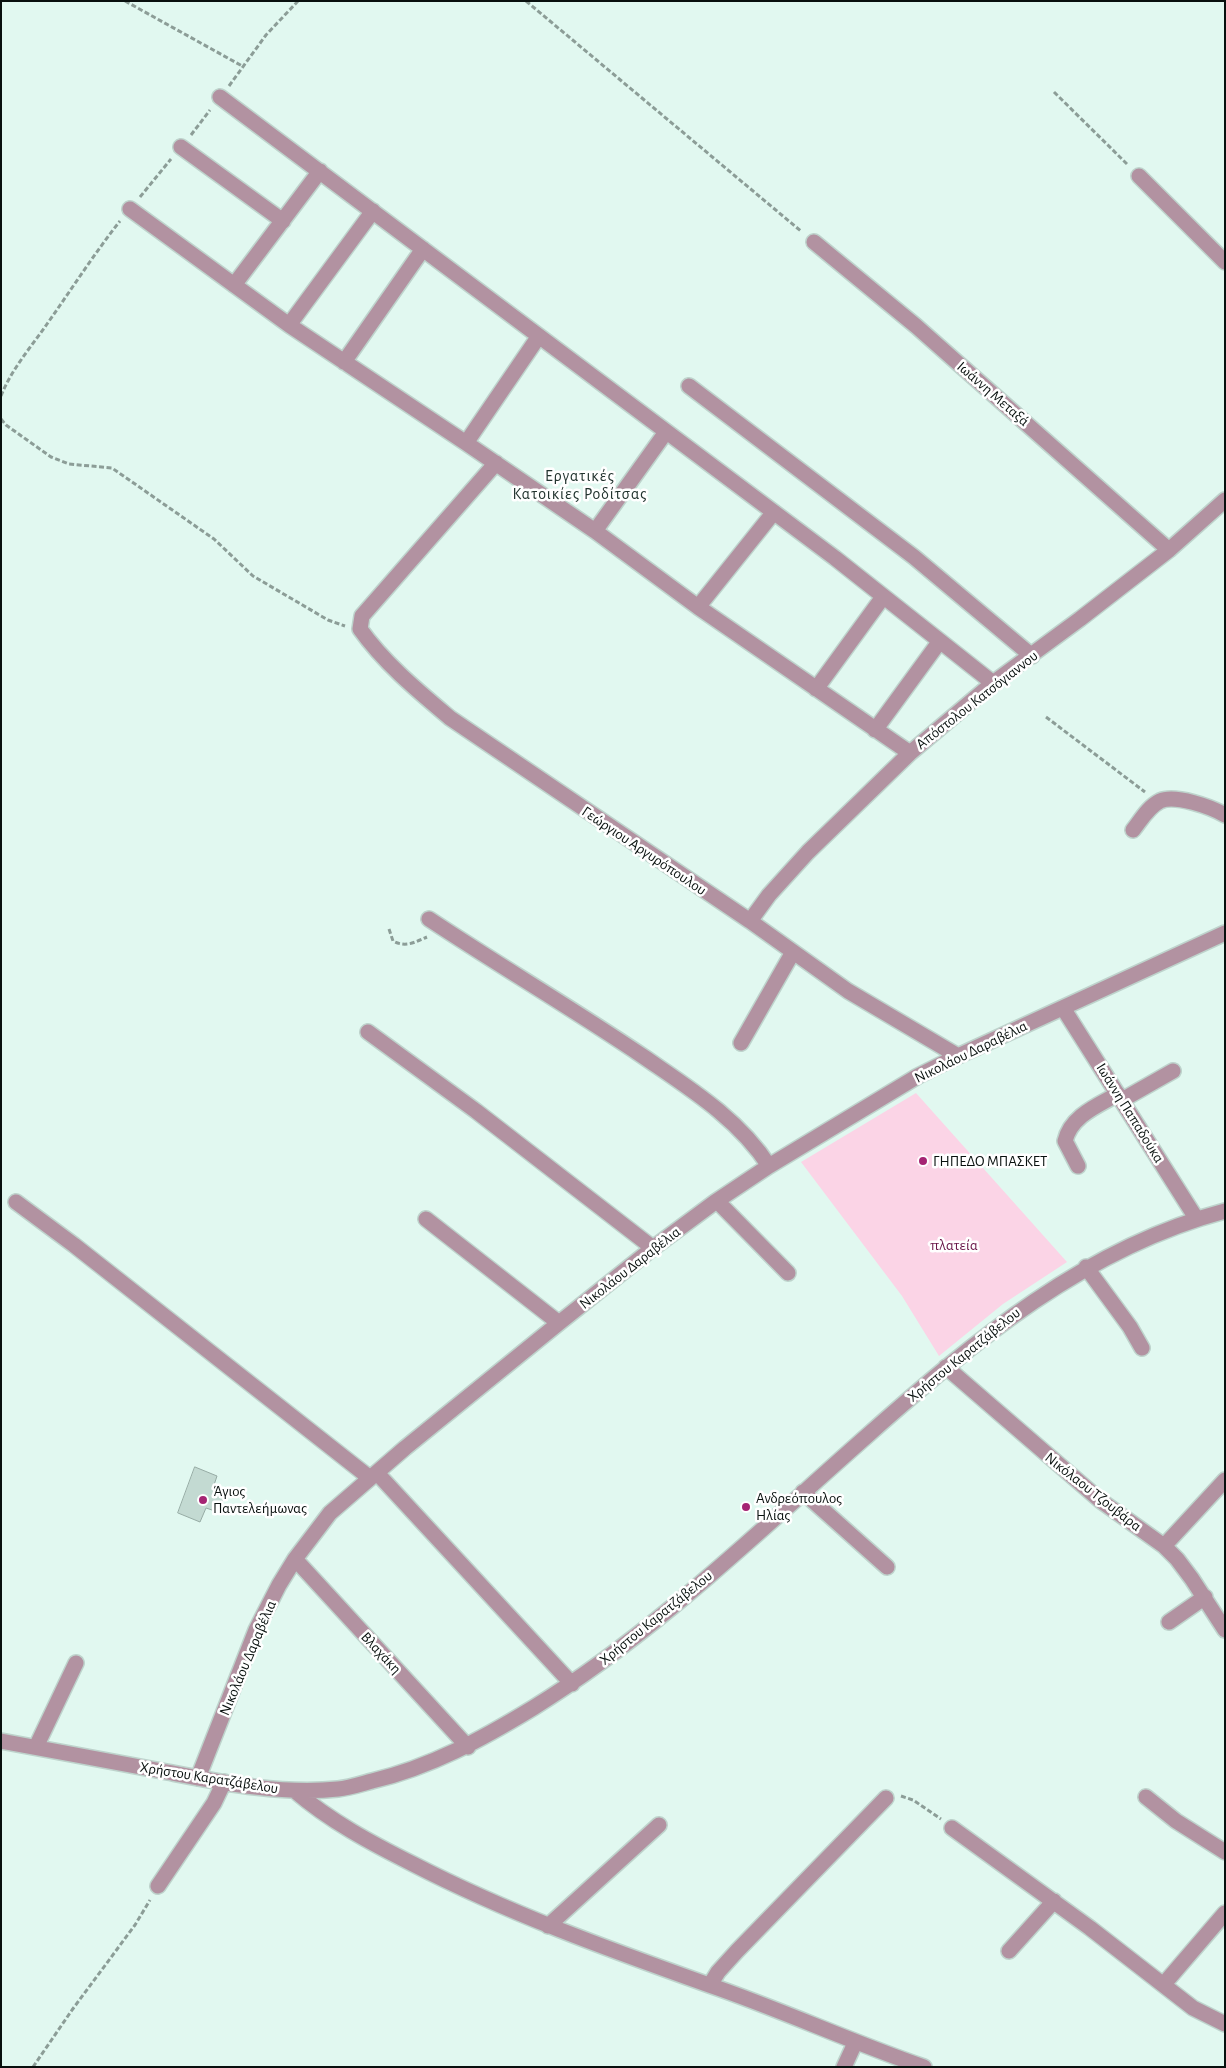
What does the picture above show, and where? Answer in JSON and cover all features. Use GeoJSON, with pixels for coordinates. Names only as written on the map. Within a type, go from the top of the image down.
{"type":"FeatureCollection","features":[{"type":"Feature","properties":{"kind":"street"},"geometry":{"type":"LineString","coordinates":[[220,97],[774,512],[993,683]]}},
{"type":"Feature","properties":{"kind":"street"},"geometry":{"type":"LineString","coordinates":[[181,146],[283,221]]}},
{"type":"Feature","properties":{"kind":"street"},"geometry":{"type":"LineString","coordinates":[[234,285],[320,171]]}},
{"type":"Feature","properties":{"kind":"street"},"geometry":{"type":"LineString","coordinates":[[1139,176],[1225,262]]}},
{"type":"Feature","properties":{"kind":"street"},"geometry":{"type":"LineString","coordinates":[[130,209],[290,326],[595,531],[698,607],[910,753]]}},
{"type":"Feature","properties":{"kind":"street"},"geometry":{"type":"LineString","coordinates":[[290,326],[372,211]]}},
{"type":"Feature","properties":{"kind":"street","name":"Ιωάννη Μεταξά"},"geometry":{"type":"LineString","coordinates":[[814,242],[916,326],[1168,550]]}},
{"type":"Feature","properties":{"kind":"street"},"geometry":{"type":"LineString","coordinates":[[344,362],[423,249]]}},
{"type":"Feature","properties":{"kind":"street"},"geometry":{"type":"LineString","coordinates":[[466,443],[538,336]]}},
{"type":"Feature","properties":{"kind":"street"},"geometry":{"type":"LineString","coordinates":[[689,386],[914,557],[1032,656]]}},
{"type":"Feature","properties":{"kind":"street"},"geometry":{"type":"LineString","coordinates":[[595,531],[666,432]]}},
{"type":"Feature","properties":{"kind":"street"},"geometry":{"type":"LineString","coordinates":[[361,622],[496,463]]}},
{"type":"Feature","properties":{"kind":"street","name":"Απόστολου Κατσόγιαννου"},"geometry":{"type":"LineString","coordinates":[[750,921],[769,895],[808,852],[910,753],[993,683],[1032,656],[1168,550],[1225,500]]}},
{"type":"Feature","properties":{"kind":"street"},"geometry":{"type":"LineString","coordinates":[[698,607],[774,512]]}},
{"type":"Feature","properties":{"kind":"street"},"geometry":{"type":"LineString","coordinates":[[816,689],[883,597]]}},
{"type":"Feature","properties":{"kind":"street","name":"Γεώργιου Αργυρόπουλου"},"geometry":{"type":"LineString","coordinates":[[361,622],[371,644],[404,678],[450,718],[750,921],[848,991],[958,1056]]}},
{"type":"Feature","properties":{"kind":"street"},"geometry":{"type":"LineString","coordinates":[[875,730],[940,641]]}},
{"type":"Feature","properties":{"kind":"street"},"geometry":{"type":"LineString","coordinates":[[1133,830],[1150,808],[1161,800],[1177,799],[1225,814]]}},
{"type":"Feature","properties":{"kind":"street"},"geometry":{"type":"LineString","coordinates":[[435,923],[579,1012],[709,1103],[737,1128],[769,1166]]}},
{"type":"Feature","properties":{"kind":"street","name":"Νικολάου Δαραβέλια"},"geometry":{"type":"LineString","coordinates":[[198,1778],[256,1630],[279,1585],[295,1559],[330,1512],[373,1476],[653,1248],[769,1166],[918,1076],[1225,933]]}},
{"type":"Feature","properties":{"kind":"street"},"geometry":{"type":"LineString","coordinates":[[741,1043],[793,952]]}},
{"type":"Feature","properties":{"kind":"street","name":"Ιωάννη Παπαδούκα"},"geometry":{"type":"LineString","coordinates":[[1063,1008],[1196,1218]]}},
{"type":"Feature","properties":{"kind":"street"},"geometry":{"type":"LineString","coordinates":[[368,1032],[476,1111],[653,1248]]}},
{"type":"Feature","properties":{"kind":"street"},"geometry":{"type":"LineString","coordinates":[[1078,1166],[1065,1141],[1068,1130],[1079,1117],[1173,1071]]}},
{"type":"Feature","properties":{"kind":"street"},"geometry":{"type":"LineString","coordinates":[[717,1201],[788,1272]]}},
{"type":"Feature","properties":{"kind":"street"},"geometry":{"type":"LineString","coordinates":[[16,1202],[373,1476],[572,1684]]}},
{"type":"Feature","properties":{"kind":"street","name":"Χρήστου Καρατζάβελου"},"geometry":{"type":"LineString","coordinates":[[1,1741],[198,1778],[263,1788],[295,1790],[340,1789],[386,1778],[428,1764],[468,1747],[572,1684],[634,1639],[946,1367],[1032,1302],[1086,1268],[1168,1228],[1196,1218],[1225,1211]]}},
{"type":"Feature","properties":{"kind":"street"},"geometry":{"type":"LineString","coordinates":[[426,1219],[559,1323]]}},
{"type":"Feature","properties":{"kind":"street"},"geometry":{"type":"LineString","coordinates":[[1086,1268],[1130,1326],[1142,1348]]}},
{"type":"Feature","properties":{"kind":"street","name":"Νικόλαου Τζουβάρα"},"geometry":{"type":"LineString","coordinates":[[946,1367],[1101,1502],[1164,1546],[1177,1559],[1205,1597],[1225,1630]]}},
{"type":"Feature","properties":{"kind":"street"},"geometry":{"type":"LineString","coordinates":[[1164,1546],[1225,1480]]}},
{"type":"Feature","properties":{"kind":"street"},"geometry":{"type":"LineString","coordinates":[[803,1492],[887,1567]]}},
{"type":"Feature","properties":{"kind":"street","name":"Βλαχάκη"},"geometry":{"type":"LineString","coordinates":[[295,1559],[468,1747]]}},
{"type":"Feature","properties":{"kind":"street"},"geometry":{"type":"LineString","coordinates":[[1169,1622],[1205,1597]]}},
{"type":"Feature","properties":{"kind":"street"},"geometry":{"type":"LineString","coordinates":[[36,1747],[76,1663]]}},
{"type":"Feature","properties":{"kind":"street"},"geometry":{"type":"LineString","coordinates":[[158,1886],[209,1811],[224,1782]]}},
{"type":"Feature","properties":{"kind":"street"},"geometry":{"type":"LineString","coordinates":[[295,1790],[317,1810],[388,1852],[450,1884],[585,1941],[710,1985],[855,2043],[924,2067]]}},
{"type":"Feature","properties":{"kind":"street"},"geometry":{"type":"LineString","coordinates":[[1146,1797],[1176,1821],[1225,1852]]}},
{"type":"Feature","properties":{"kind":"street"},"geometry":{"type":"LineString","coordinates":[[710,1985],[718,1972],[737,1951],[886,1798]]}},
{"type":"Feature","properties":{"kind":"street"},"geometry":{"type":"LineString","coordinates":[[548,1926],[659,1825]]}},
{"type":"Feature","properties":{"kind":"street"},"geometry":{"type":"LineString","coordinates":[[952,1828],[1054,1901],[1193,2008],[1225,2024]]}},
{"type":"Feature","properties":{"kind":"street"},"geometry":{"type":"LineString","coordinates":[[1009,1951],[1054,1901]]}},
{"type":"Feature","properties":{"kind":"street"},"geometry":{"type":"LineString","coordinates":[[1164,1984],[1225,1913]]}},
{"type":"Feature","properties":{"kind":"street"},"geometry":{"type":"LineString","coordinates":[[844,2067],[855,2043]]}},
{"type":"Feature","properties":{"kind":"path"},"geometry":{"type":"LineString","coordinates":[[125,1],[244,67]]}},
{"type":"Feature","properties":{"kind":"path"},"geometry":{"type":"LineString","coordinates":[[1,396],[6,385],[37,338],[100,247],[244,67],[266,36],[298,1]]}},
{"type":"Feature","properties":{"kind":"path"},"geometry":{"type":"LineString","coordinates":[[526,1],[814,242]]}},
{"type":"Feature","properties":{"kind":"path"},"geometry":{"type":"LineString","coordinates":[[1054,92],[1139,176]]}},
{"type":"Feature","properties":{"kind":"path"},"geometry":{"type":"LineString","coordinates":[[1,419],[6,426],[51,456],[68,464],[112,468],[214,539],[253,576],[328,620],[361,622]]}},
{"type":"Feature","properties":{"kind":"path"},"geometry":{"type":"LineString","coordinates":[[1046,717],[1145,792],[1161,800]]}},
{"type":"Feature","properties":{"kind":"path"},"geometry":{"type":"LineString","coordinates":[[389,929],[394,941],[401,945],[413,944],[429,936],[435,923]]}},
{"type":"Feature","properties":{"kind":"path"},"geometry":{"type":"LineString","coordinates":[[886,1798],[900,1795],[913,1800],[952,1828]]}},
{"type":"Feature","properties":{"kind":"path"},"geometry":{"type":"LineString","coordinates":[[33,2067],[72,2010],[135,1925],[158,1886]]}},
{"type":"Feature","properties":{"kind":"green space","name":"πλατεία"},"geometry":{"type":"Polygon","coordinates":[[[916,1093],[1067,1262],[1003,1304],[939,1356],[902,1296],[801,1162],[916,1093]]]}},
{"type":"Feature","properties":{"kind":"building","name":"Άγιος Παντελεήμωνας"},"geometry":{"type":"Polygon","coordinates":[[[195,1467],[217,1476],[213,1488],[226,1493],[218,1512],[206,1508],[200,1522],[178,1513],[195,1467]]]}},
{"type":"Feature","properties":{"kind":"place","name":"ΓΗΠΕΔΟ ΜΠΑΣΚΕΤ"},"geometry":{"type":"Point","coordinates":[923,1161]}},
{"type":"Feature","properties":{"kind":"place","name":"Άγιος Παντελεήμωνας"},"geometry":{"type":"Point","coordinates":[203,1500]}},
{"type":"Feature","properties":{"kind":"place","name":"Ανδρεόπουλος Ηλίας"},"geometry":{"type":"Point","coordinates":[746,1507]}},
{"type":"Feature","properties":{"kind":"district","name":"Εργατικές Κατοικίες Ροδίτσας"},"geometry":{"type":"Point","coordinates":[580,485]}}]}
